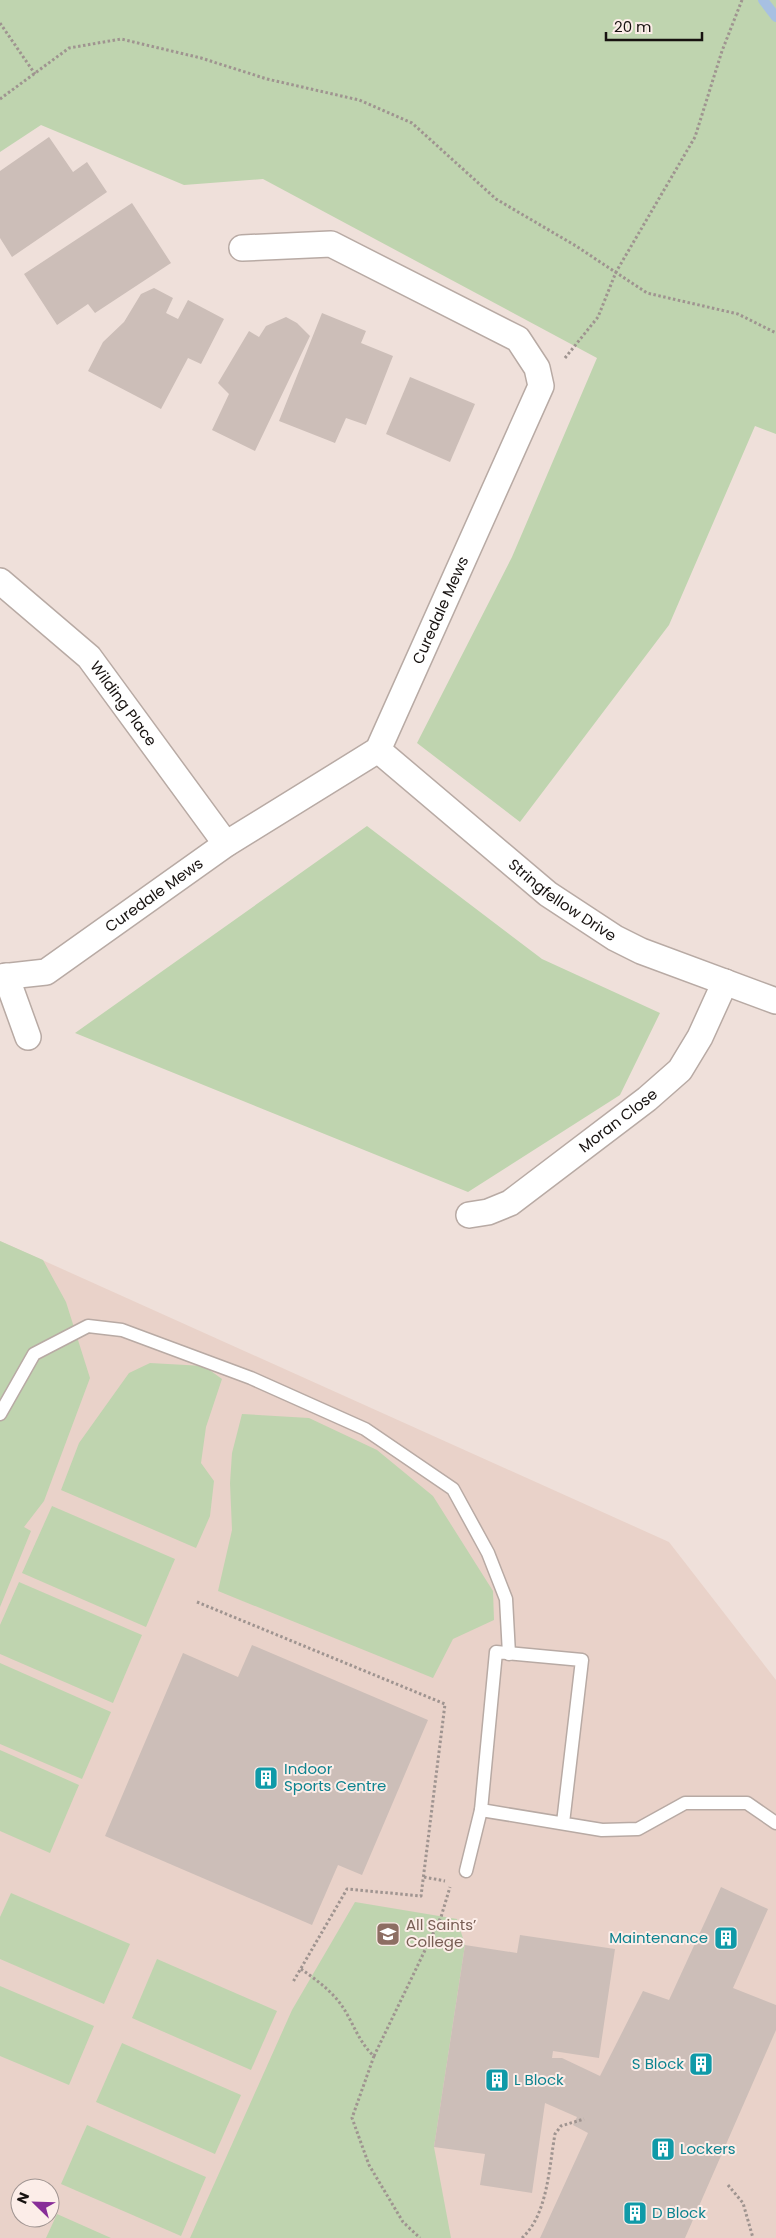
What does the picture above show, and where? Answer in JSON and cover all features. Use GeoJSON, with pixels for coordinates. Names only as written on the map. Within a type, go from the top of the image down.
{"type":"FeatureCollection","features":[{"type":"Feature","properties":{"kind":"street"},"geometry":{"type":"LineString","coordinates":[[242,248],[331,244],[518,339],[537,368]]}},
{"type":"Feature","properties":{"kind":"street","name":"Curedale Mews"},"geometry":{"type":"LineString","coordinates":[[3,976],[46,972],[226,844],[378,750],[541,386],[537,368]]}},
{"type":"Feature","properties":{"kind":"street","name":"Wilding Place"},"geometry":{"type":"LineString","coordinates":[[0,581],[89,657],[226,844]]}},
{"type":"Feature","properties":{"kind":"street","name":"Stringfellow Drive"},"geometry":{"type":"LineString","coordinates":[[378,750],[548,894],[615,938],[641,952],[776,1001]]}},
{"type":"Feature","properties":{"kind":"street"},"geometry":{"type":"LineString","coordinates":[[3,976],[28,1037]]}},
{"type":"Feature","properties":{"kind":"street","name":"Moran Close"},"geometry":{"type":"LineString","coordinates":[[469,1216],[488,1212],[510,1203],[648,1099],[667,1082],[680,1070],[700,1037],[725,982]]}},
{"type":"Feature","properties":{"kind":"lane"},"geometry":{"type":"LineString","coordinates":[[0,1414],[34,1354],[88,1326],[122,1330],[131,1333],[250,1378],[365,1429],[454,1489],[488,1553],[506,1599],[509,1654]]}},
{"type":"Feature","properties":{"kind":"lane"},"geometry":{"type":"LineString","coordinates":[[466,1870],[481,1810],[496,1652],[582,1660],[563,1823]]}},
{"type":"Feature","properties":{"kind":"lane"},"geometry":{"type":"LineString","coordinates":[[481,1810],[602,1830],[638,1829],[685,1804],[747,1803],[776,1823]]}},
{"type":"Feature","properties":{"kind":"path"},"geometry":{"type":"LineString","coordinates":[[537,368],[562,361],[598,317],[616,272],[695,137],[722,51],[742,0]]}},
{"type":"Feature","properties":{"kind":"path"},"geometry":{"type":"LineString","coordinates":[[0,23],[34,74]]}},
{"type":"Feature","properties":{"kind":"path"},"geometry":{"type":"LineString","coordinates":[[0,99],[69,48],[121,39],[201,58],[267,79],[359,100],[412,123],[496,198],[576,246],[646,293],[738,314],[776,333]]}},
{"type":"Feature","properties":{"kind":"path"},"geometry":{"type":"LineString","coordinates":[[197,1602],[445,1704],[421,1896],[347,1889],[293,1982]]}},
{"type":"Feature","properties":{"kind":"path"},"geometry":{"type":"LineString","coordinates":[[420,2238],[403,2222],[368,2165],[352,2118],[374,2056],[441,1916],[451,1882],[424,1877]]}},
{"type":"Feature","properties":{"kind":"path"},"geometry":{"type":"LineString","coordinates":[[300,1969],[320,1983],[342,2005],[367,2050],[374,2056]]}},
{"type":"Feature","properties":{"kind":"path"},"geometry":{"type":"LineString","coordinates":[[522,2238],[528,2232],[539,2212],[555,2134],[561,2126],[584,2119]]}},
{"type":"Feature","properties":{"kind":"path"},"geometry":{"type":"LineString","coordinates":[[728,2185],[743,2203],[753,2238]]}},
{"type":"Feature","properties":{"kind":"shaded area","name":"All Saints’ College"},"geometry":{"type":"Polygon","coordinates":[[[0,1241],[669,1542],[776,1680],[776,2238],[0,2238],[0,1241]]]}},
{"type":"Feature","properties":{"kind":"green space"},"geometry":{"type":"Polygon","coordinates":[[[0,0],[776,0],[776,434],[755,426],[669,625],[520,822],[417,743],[512,557],[597,358],[263,179],[184,185],[41,125],[0,152],[0,0]]]}},
{"type":"Feature","properties":{"kind":"green space"},"geometry":{"type":"Polygon","coordinates":[[[367,826],[542,959],[660,1013],[620,1095],[468,1192],[75,1033],[367,826]]]}},
{"type":"Feature","properties":{"kind":"green space"},"geometry":{"type":"Polygon","coordinates":[[[0,1241],[43,1260],[66,1302],[90,1378],[44,1501],[24,1527],[31,1531],[0,1607],[0,1241]]]}},
{"type":"Feature","properties":{"kind":"green space"},"geometry":{"type":"Polygon","coordinates":[[[150,1363],[204,1366],[222,1379],[206,1427],[201,1463],[214,1481],[210,1516],[196,1548],[61,1490],[79,1443],[129,1373],[150,1363]]]}},
{"type":"Feature","properties":{"kind":"green space"},"geometry":{"type":"Polygon","coordinates":[[[242,1414],[309,1418],[377,1450],[433,1496],[493,1591],[494,1620],[453,1639],[433,1678],[218,1591],[232,1530],[230,1483],[232,1453],[242,1414]]]}},
{"type":"Feature","properties":{"kind":"green space"},"geometry":{"type":"Polygon","coordinates":[[[52,1506],[175,1559],[146,1627],[22,1573],[52,1506]]]}},
{"type":"Feature","properties":{"kind":"green space"},"geometry":{"type":"Polygon","coordinates":[[[19,1582],[142,1635],[113,1703],[0,1654],[0,1625],[19,1582]]]}},
{"type":"Feature","properties":{"kind":"green space"},"geometry":{"type":"Polygon","coordinates":[[[0,1663],[111,1712],[82,1779],[0,1744],[0,1663]]]}},
{"type":"Feature","properties":{"kind":"green space"},"geometry":{"type":"Polygon","coordinates":[[[0,1750],[79,1785],[50,1853],[0,1831],[0,1750]]]}},
{"type":"Feature","properties":{"kind":"green space"},"geometry":{"type":"Polygon","coordinates":[[[11,1893],[130,1944],[104,2004],[0,1959],[0,1917],[11,1893]]]}},
{"type":"Feature","properties":{"kind":"green space"},"geometry":{"type":"Polygon","coordinates":[[[355,1902],[457,1919],[465,1945],[434,2147],[451,2238],[190,2238],[292,2010],[355,1902]]]}},
{"type":"Feature","properties":{"kind":"green space"},"geometry":{"type":"Polygon","coordinates":[[[157,1959],[277,2011],[251,2070],[132,2018],[157,1959]]]}},
{"type":"Feature","properties":{"kind":"green space"},"geometry":{"type":"Polygon","coordinates":[[[0,1986],[94,2026],[69,2085],[0,2056],[0,1986]]]}},
{"type":"Feature","properties":{"kind":"green space"},"geometry":{"type":"Polygon","coordinates":[[[122,2043],[241,2095],[215,2154],[96,2102],[122,2043]]]}},
{"type":"Feature","properties":{"kind":"green space"},"geometry":{"type":"Polygon","coordinates":[[[87,2125],[206,2177],[181,2236],[61,2184],[87,2125]]]}},
{"type":"Feature","properties":{"kind":"green space"},"geometry":{"type":"Polygon","coordinates":[[[60,2215],[111,2238],[46,2238],[51,2228],[60,2228],[60,2215]]]}},
{"type":"Feature","properties":{"kind":"building"},"geometry":{"type":"Polygon","coordinates":[[[49,137],[73,172],[87,162],[107,192],[12,257],[0,238],[0,171],[49,137]]]}},
{"type":"Feature","properties":{"kind":"building"},"geometry":{"type":"Polygon","coordinates":[[[132,203],[171,263],[95,313],[88,304],[57,325],[24,274],[132,203]]]}},
{"type":"Feature","properties":{"kind":"building"},"geometry":{"type":"Polygon","coordinates":[[[154,288],[173,298],[166,313],[178,319],[188,300],[224,319],[201,364],[188,358],[161,409],[88,371],[103,342],[124,322],[141,294],[154,288]]]}},
{"type":"Feature","properties":{"kind":"building"},"geometry":{"type":"Polygon","coordinates":[[[322,313],[366,331],[361,343],[393,356],[366,425],[346,418],[335,443],[279,421],[322,313]]]}},
{"type":"Feature","properties":{"kind":"building"},"geometry":{"type":"Polygon","coordinates":[[[286,317],[297,323],[310,336],[255,451],[212,430],[229,394],[218,383],[249,331],[259,337],[266,326],[286,317]]]}},
{"type":"Feature","properties":{"kind":"building"},"geometry":{"type":"Polygon","coordinates":[[[410,377],[475,404],[450,462],[386,434],[410,377]]]}},
{"type":"Feature","properties":{"kind":"building","name":"Indoor Sports Centre"},"geometry":{"type":"Polygon","coordinates":[[[252,1645],[428,1720],[362,1875],[338,1865],[312,1925],[105,1836],[183,1653],[238,1677],[252,1645]]]}},
{"type":"Feature","properties":{"kind":"building"},"geometry":{"type":"Polygon","coordinates":[[[721,1887],[768,1909],[733,1988],[776,2005],[776,2030],[685,2238],[540,2238],[588,2133],[573,2125],[577,2117],[545,2103],[532,2193],[480,2185],[485,2154],[434,2147],[465,1945],[517,1953],[520,1935],[615,1949],[599,2058],[553,2051],[552,2058],[562,2058],[600,2076],[643,1991],[669,2000],[721,1887]]]}},
{"type":"Feature","properties":{"kind":"waterway"},"geometry":{"type":"LineString","coordinates":[[763,0],[776,17]]}},
{"type":"Feature","properties":{"kind":"place","name":"Indoor Sports Centre"},"geometry":{"type":"Point","coordinates":[266,1778]}},
{"type":"Feature","properties":{"kind":"place","name":"All Saints’ College"},"geometry":{"type":"Point","coordinates":[388,1934]}},
{"type":"Feature","properties":{"kind":"place","name":"Maintenance"},"geometry":{"type":"Point","coordinates":[726,1938]}},
{"type":"Feature","properties":{"kind":"place","name":"S Block"},"geometry":{"type":"Point","coordinates":[701,2064]}},
{"type":"Feature","properties":{"kind":"place","name":"L Block"},"geometry":{"type":"Point","coordinates":[497,2080]}},
{"type":"Feature","properties":{"kind":"place","name":"Lockers"},"geometry":{"type":"Point","coordinates":[663,2149]}},
{"type":"Feature","properties":{"kind":"place","name":"D Block"},"geometry":{"type":"Point","coordinates":[635,2213]}}]}
